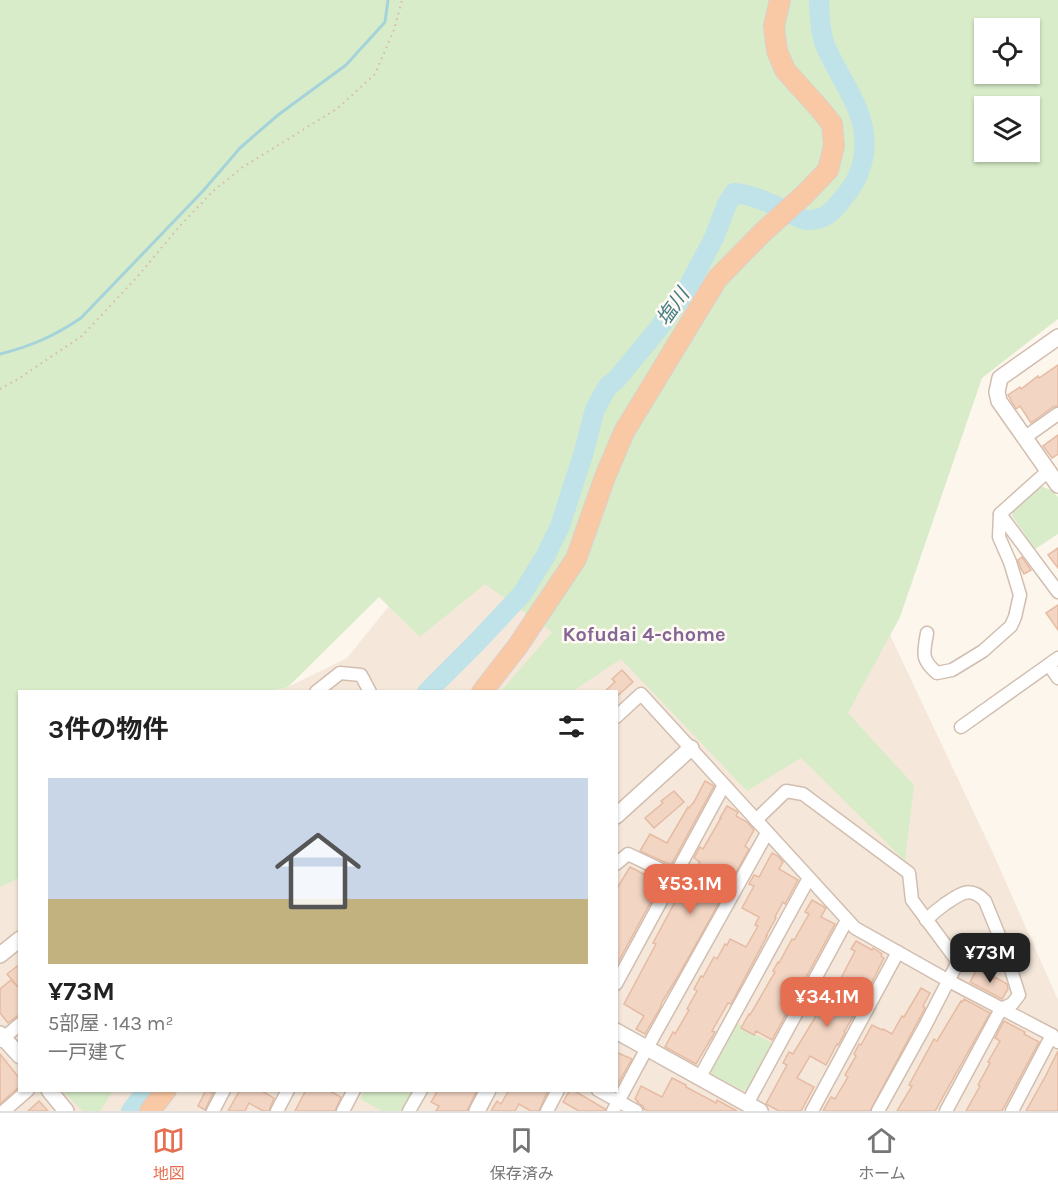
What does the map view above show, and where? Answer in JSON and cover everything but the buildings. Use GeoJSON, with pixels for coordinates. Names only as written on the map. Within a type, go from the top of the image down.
{"type":"FeatureCollection","features":[{"type":"Feature","properties":{"kind":"highway"},"geometry":{"type":"LineString","coordinates":[[484,690],[517,647],[576,559],[605,477],[624,432],[717,279],[828,170],[834,146],[832,124],[785,70],[777,51],[774,26],[780,0]]}},
{"type":"Feature","properties":{"kind":"highway"},"geometry":{"type":"LineString","coordinates":[[150,1111],[164,1092]]}},
{"type":"Feature","properties":{"kind":"street"},"geometry":{"type":"LineString","coordinates":[[1058,337],[1000,378],[997,392],[999,401],[1058,485]]}},
{"type":"Feature","properties":{"kind":"street"},"geometry":{"type":"LineString","coordinates":[[1024,438],[1058,414]]}},
{"type":"Feature","properties":{"kind":"street"},"geometry":{"type":"LineString","coordinates":[[927,633],[923,654],[927,665],[937,673],[952,670],[983,651],[1011,626],[1016,617],[1020,596],[1010,562],[999,537],[1000,514],[1048,471]]}},
{"type":"Feature","properties":{"kind":"street"},"geometry":{"type":"LineString","coordinates":[[1000,514],[1058,592]]}},
{"type":"Feature","properties":{"kind":"street"},"geometry":{"type":"LineString","coordinates":[[961,727],[1053,662],[1058,678]]}},
{"type":"Feature","properties":{"kind":"street"},"geometry":{"type":"LineString","coordinates":[[319,690],[340,673],[360,675],[368,690]]}},
{"type":"Feature","properties":{"kind":"street"},"geometry":{"type":"LineString","coordinates":[[618,715],[641,694],[855,928],[1055,1038],[1012,1111]]}},
{"type":"Feature","properties":{"kind":"street"},"geometry":{"type":"LineString","coordinates":[[618,814],[691,748]]}},
{"type":"Feature","properties":{"kind":"street"},"geometry":{"type":"LineString","coordinates":[[618,980],[724,785]]}},
{"type":"Feature","properties":{"kind":"street"},"geometry":{"type":"LineString","coordinates":[[756,820],[786,791],[803,794],[909,873],[912,900],[958,962],[878,1111]]}},
{"type":"Feature","properties":{"kind":"street"},"geometry":{"type":"LineString","coordinates":[[616,1106],[767,832]]}},
{"type":"Feature","properties":{"kind":"street"},"geometry":{"type":"LineString","coordinates":[[618,862],[628,854],[674,876]]}},
{"type":"Feature","properties":{"kind":"street"},"geometry":{"type":"LineString","coordinates":[[700,1077],[808,878]]}},
{"type":"Feature","properties":{"kind":"street"},"geometry":{"type":"LineString","coordinates":[[926,920],[958,895],[972,892],[980,896],[985,901],[1005,950],[1019,995],[1012,1004],[1002,1009],[946,1111]]}},
{"type":"Feature","properties":{"kind":"street"},"geometry":{"type":"LineString","coordinates":[[618,1032],[754,1107],[847,920]]}},
{"type":"Feature","properties":{"kind":"street"},"geometry":{"type":"LineString","coordinates":[[0,956],[18,941]]}},
{"type":"Feature","properties":{"kind":"street"},"geometry":{"type":"LineString","coordinates":[[812,1111],[898,952]]}},
{"type":"Feature","properties":{"kind":"street"},"geometry":{"type":"LineString","coordinates":[[18,1025],[1,1037],[18,1054]]}},
{"type":"Feature","properties":{"kind":"street"},"geometry":{"type":"LineString","coordinates":[[4,1111],[26,1092]]}},
{"type":"Feature","properties":{"kind":"street"},"geometry":{"type":"LineString","coordinates":[[51,1092],[66,1111]]}},
{"type":"Feature","properties":{"kind":"street"},"geometry":{"type":"LineString","coordinates":[[213,1111],[223,1092]]}},
{"type":"Feature","properties":{"kind":"street"},"geometry":{"type":"LineString","coordinates":[[277,1111],[287,1092]]}},
{"type":"Feature","properties":{"kind":"street"},"geometry":{"type":"LineString","coordinates":[[343,1111],[353,1092]]}},
{"type":"Feature","properties":{"kind":"street"},"geometry":{"type":"LineString","coordinates":[[409,1111],[420,1092]]}},
{"type":"Feature","properties":{"kind":"street"},"geometry":{"type":"LineString","coordinates":[[477,1111],[487,1092]]}},
{"type":"Feature","properties":{"kind":"street"},"geometry":{"type":"LineString","coordinates":[[547,1111],[557,1092]]}},
{"type":"Feature","properties":{"kind":"street"},"geometry":{"type":"LineString","coordinates":[[600,1092],[616,1106],[636,1111]]}},
{"type":"Feature","properties":{"kind":"path"},"geometry":{"type":"LineString","coordinates":[[0,389],[82,336],[212,192],[243,167],[338,108],[375,74],[394,30],[402,0]]}},
{"type":"Feature","properties":{"kind":"shaded area"},"geometry":{"type":"Polygon","coordinates":[[[671,329],[890,635],[993,853],[1058,1000],[1058,1111],[0,1111],[0,887],[18,878],[18,1092],[618,1092],[618,690],[274,690],[288,687],[347,658],[540,419],[671,329]]]}},
{"type":"Feature","properties":{"kind":"green space"},"geometry":{"type":"Polygon","coordinates":[[[0,0],[1058,0],[1058,319],[982,378],[900,617],[848,713],[914,785],[905,861],[801,758],[747,791],[621,659],[574,690],[502,690],[552,632],[485,584],[420,637],[379,597],[288,687],[274,690],[18,690],[18,878],[0,887],[0,0]]]}},
{"type":"Feature","properties":{"kind":"green space"},"geometry":{"type":"Polygon","coordinates":[[[1041,486],[1053,491],[1058,497],[1058,534],[1035,549],[1012,516],[1013,507],[1041,486]]]}},
{"type":"Feature","properties":{"kind":"green space"},"geometry":{"type":"Polygon","coordinates":[[[736,1023],[774,1044],[748,1089],[743,1091],[712,1074],[709,1069],[736,1023]]]}},
{"type":"Feature","properties":{"kind":"green space"},"geometry":{"type":"Polygon","coordinates":[[[63,1092],[112,1092],[100,1111],[83,1111],[63,1092]]]}},
{"type":"Feature","properties":{"kind":"green space"},"geometry":{"type":"Polygon","coordinates":[[[364,1092],[411,1092],[401,1111],[382,1111],[360,1099],[364,1092]]]}},
{"type":"Feature","properties":{"kind":"waterway"},"geometry":{"type":"LineString","coordinates":[[0,354],[42,340],[81,318],[203,191],[240,148],[278,115],[346,65],[385,22],[388,0]]}},
{"type":"Feature","properties":{"kind":"waterway","name":"塩川"},"geometry":{"type":"LineString","coordinates":[[429,690],[522,594],[546,555],[560,526],[595,409],[608,386],[616,380],[659,328],[687,289],[714,238],[727,204],[734,193],[761,199],[803,219],[814,220],[833,210],[855,181],[862,165],[864,152],[862,123],[852,97],[825,45],[820,23],[819,0]]}},
{"type":"Feature","properties":{"kind":"waterway","name":"塩川"},"geometry":{"type":"LineString","coordinates":[[131,1111],[145,1092]]}},
{"type":"Feature","properties":{"kind":"district","name":"Kofudai 4-chome"},"geometry":{"type":"Point","coordinates":[644,634]}}]}
